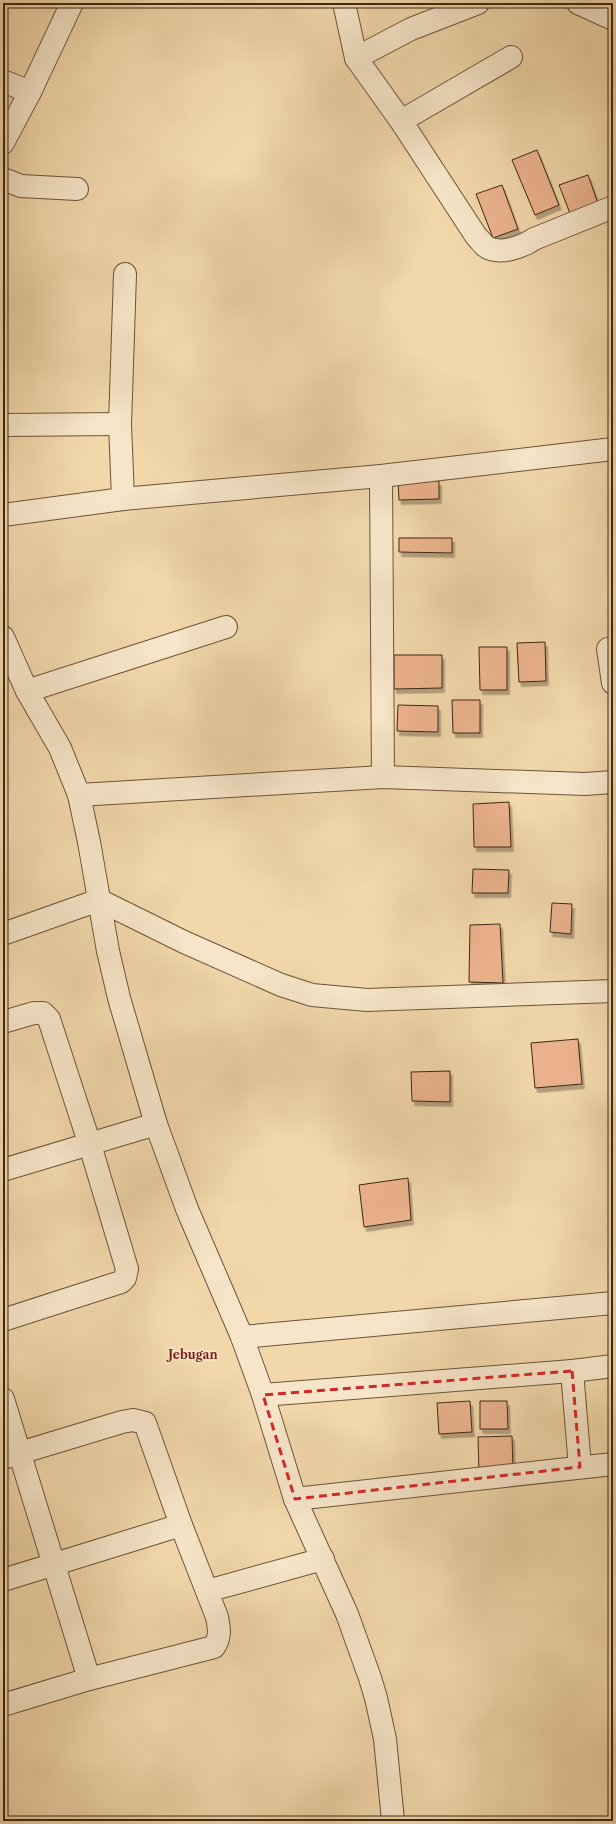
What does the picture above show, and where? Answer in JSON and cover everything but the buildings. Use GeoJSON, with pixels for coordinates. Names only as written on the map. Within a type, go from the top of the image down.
{"type":"FeatureCollection","features":[{"type":"Feature","properties":{"kind":"street"},"geometry":{"type":"LineString","coordinates":[[3,143],[30,92],[72,3]]}},
{"type":"Feature","properties":{"kind":"street"},"geometry":{"type":"LineString","coordinates":[[344,3],[356,58],[401,121],[476,236],[486,246],[494,250],[522,246],[534,239],[613,207]]}},
{"type":"Feature","properties":{"kind":"street"},"geometry":{"type":"LineString","coordinates":[[356,58],[411,29],[478,3]]}},
{"type":"Feature","properties":{"kind":"street"},"geometry":{"type":"LineString","coordinates":[[578,3],[613,19]]}},
{"type":"Feature","properties":{"kind":"street"},"geometry":{"type":"LineString","coordinates":[[401,121],[511,57]]}},
{"type":"Feature","properties":{"kind":"street"},"geometry":{"type":"LineString","coordinates":[[3,81],[30,92]]}},
{"type":"Feature","properties":{"kind":"street"},"geometry":{"type":"LineString","coordinates":[[3,179],[21,186],[77,189]]}},
{"type":"Feature","properties":{"kind":"street"},"geometry":{"type":"LineString","coordinates":[[123,499],[120,424],[126,274]]}},
{"type":"Feature","properties":{"kind":"street"},"geometry":{"type":"LineString","coordinates":[[3,425],[120,424]]}},
{"type":"Feature","properties":{"kind":"street"},"geometry":{"type":"LineString","coordinates":[[3,515],[123,499],[381,476],[613,449]]}},
{"type":"Feature","properties":{"kind":"street"},"geometry":{"type":"LineString","coordinates":[[381,476],[383,777]]}},
{"type":"Feature","properties":{"kind":"street"},"geometry":{"type":"LineString","coordinates":[[27,691],[226,627]]}},
{"type":"Feature","properties":{"kind":"street"},"geometry":{"type":"LineString","coordinates":[[3,637],[27,691],[60,748],[79,795],[118,998],[156,1124],[187,1209],[242,1337],[263,1395],[295,1499],[347,1614],[376,1698],[385,1739],[393,1821]]}},
{"type":"Feature","properties":{"kind":"street"},"geometry":{"type":"LineString","coordinates":[[608,649],[613,683]]}},
{"type":"Feature","properties":{"kind":"street"},"geometry":{"type":"LineString","coordinates":[[79,795],[383,777],[585,784],[613,782]]}},
{"type":"Feature","properties":{"kind":"street"},"geometry":{"type":"LineString","coordinates":[[3,934],[99,900],[184,942],[281,985],[312,995],[367,1000],[613,991]]}},
{"type":"Feature","properties":{"kind":"street"},"geometry":{"type":"LineString","coordinates":[[3,1022],[34,1012],[43,1012],[49,1020],[90,1145],[127,1270],[125,1278],[121,1282],[3,1320]]}},
{"type":"Feature","properties":{"kind":"street"},"geometry":{"type":"LineString","coordinates":[[3,1170],[156,1124]]}},
{"type":"Feature","properties":{"kind":"street"},"geometry":{"type":"LineString","coordinates":[[242,1337],[613,1303]]}},
{"type":"Feature","properties":{"kind":"street"},"geometry":{"type":"LineString","coordinates":[[263,1395],[572,1371],[613,1366]]}},
{"type":"Feature","properties":{"kind":"street"},"geometry":{"type":"LineString","coordinates":[[572,1371],[580,1467]]}},
{"type":"Feature","properties":{"kind":"street"},"geometry":{"type":"LineString","coordinates":[[3,1399],[12,1456],[54,1564],[89,1680]]}},
{"type":"Feature","properties":{"kind":"street"},"geometry":{"type":"LineString","coordinates":[[3,1705],[89,1680],[214,1647],[218,1640],[219,1632],[217,1617],[181,1526],[148,1428],[145,1424],[139,1420],[122,1422],[12,1456]]}},
{"type":"Feature","properties":{"kind":"street"},"geometry":{"type":"LineString","coordinates":[[295,1499],[613,1464]]}},
{"type":"Feature","properties":{"kind":"street"},"geometry":{"type":"LineString","coordinates":[[3,1580],[181,1526]]}},
{"type":"Feature","properties":{"kind":"street"},"geometry":{"type":"LineString","coordinates":[[207,1591],[323,1559]]}},
{"type":"Feature","properties":{"kind":"highlighted area"},"geometry":{"type":"Polygon","coordinates":[[[572,1371],[580,1467],[295,1499],[263,1395],[572,1371]]]}},
{"type":"Feature","properties":{"kind":"district","name":"Jebugan"},"geometry":{"type":"Point","coordinates":[193,1354]}}]}
